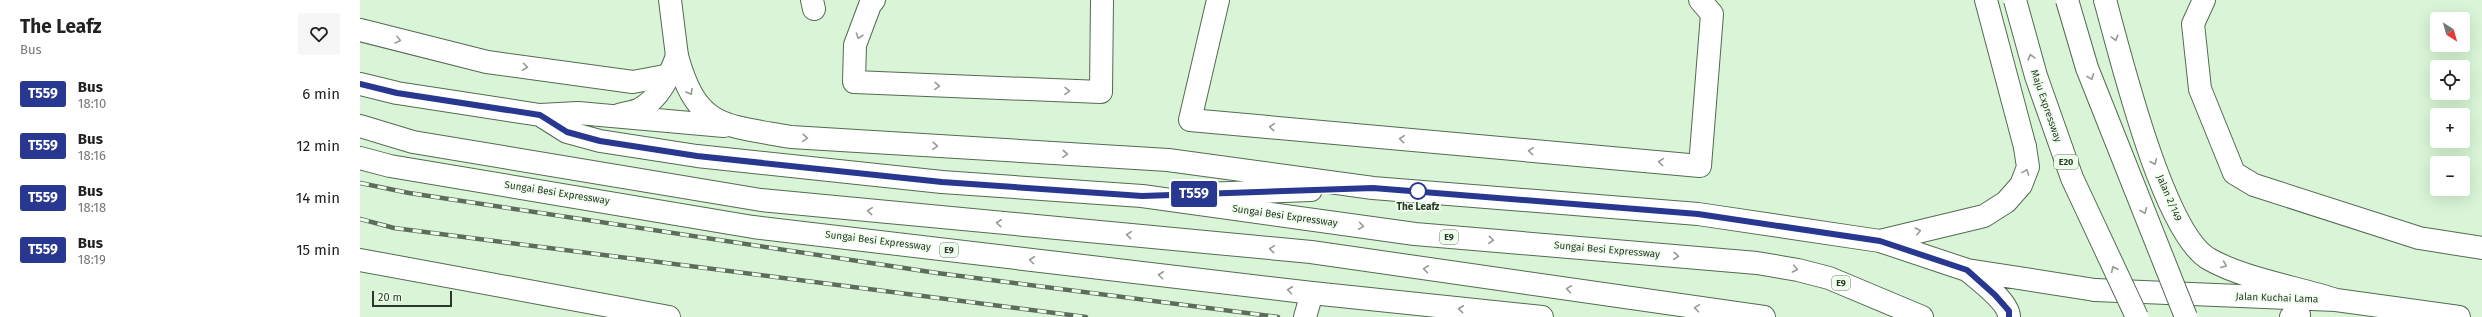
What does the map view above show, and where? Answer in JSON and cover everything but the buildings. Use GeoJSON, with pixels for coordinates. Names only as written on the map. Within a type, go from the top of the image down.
{"type":"FeatureCollection","features":[{"type":"Feature","properties":{"kind":"main road"},"geometry":{"type":"LineString","coordinates":[[670,0],[674,65],[696,104],[710,117],[735,127]]}},
{"type":"Feature","properties":{"kind":"main road"},"geometry":{"type":"LineString","coordinates":[[874,0],[870,5],[855,45],[854,82],[1101,92],[1102,0]]}},
{"type":"Feature","properties":{"kind":"main road"},"geometry":{"type":"LineString","coordinates":[[1218,0],[1190,120],[1700,166],[1712,14],[1700,0]]}},
{"type":"Feature","properties":{"kind":"main road"},"geometry":{"type":"LineString","coordinates":[[1880,241],[1984,216],[2006,202],[2021,185],[2028,167],[2025,148],[1986,0]]}},
{"type":"Feature","properties":{"kind":"main road","name":"Maju Expressway"},"geometry":{"type":"LineString","coordinates":[[2015,0],[2036,76],[2072,178],[2137,317]]}},
{"type":"Feature","properties":{"kind":"main road"},"geometry":{"type":"LineString","coordinates":[[2067,0],[2087,68],[2186,317]]}},
{"type":"Feature","properties":{"kind":"main road","name":"Jalan 2/149"},"geometry":{"type":"LineString","coordinates":[[2106,0],[2148,148],[2178,221],[2192,245],[2208,258],[2228,267],[2336,300]]}},
{"type":"Feature","properties":{"kind":"main road"},"geometry":{"type":"LineString","coordinates":[[2204,0],[2193,24],[2200,89],[2234,173],[2254,185],[2419,238],[2482,248]]}},
{"type":"Feature","properties":{"kind":"main road"},"geometry":{"type":"LineString","coordinates":[[360,30],[487,62],[633,82],[674,65]]}},
{"type":"Feature","properties":{"kind":"main road"},"geometry":{"type":"LineString","coordinates":[[613,117],[640,109],[657,95],[674,65]]}},
{"type":"Feature","properties":{"kind":"main road","name":"Sungai Besi Expressway"},"geometry":{"type":"LineString","coordinates":[[360,84],[397,93],[540,115],[567,132],[600,141],[697,156],[942,182],[1142,196],[1414,234],[1757,263],[1829,278],[1922,317]]}},
{"type":"Feature","properties":{"kind":"main road"},"geometry":{"type":"LineString","coordinates":[[540,115],[578,113],[735,127],[791,137],[1168,160],[1373,188],[1698,214],[1880,241],[1967,270],[1995,295],[2009,311],[2009,317]]}},
{"type":"Feature","properties":{"kind":"main road"},"geometry":{"type":"LineString","coordinates":[[360,126],[413,142],[761,200],[1311,252],[1764,317]]}},
{"type":"Feature","properties":{"kind":"main road","name":"Sungai Besi Expressway"},"geometry":{"type":"LineString","coordinates":[[360,158],[390,166],[753,227],[1312,293],[1542,317]]}},
{"type":"Feature","properties":{"kind":"main road"},"geometry":{"type":"LineString","coordinates":[[1142,196],[1373,188]]}},
{"type":"Feature","properties":{"kind":"main road"},"geometry":{"type":"LineString","coordinates":[[360,260],[665,317]]}},
{"type":"Feature","properties":{"kind":"main road","name":"Jalan Kuchai Lama"},"geometry":{"type":"LineString","coordinates":[[1967,270],[2095,290],[2336,300],[2459,317]]}},
{"type":"Feature","properties":{"kind":"main road"},"geometry":{"type":"LineString","coordinates":[[1305,317],[1312,293]]}},
{"type":"Feature","properties":{"kind":"main road"},"geometry":{"type":"LineString","coordinates":[[2295,316],[2336,300]]}},
{"type":"Feature","properties":{"kind":"railway"},"geometry":{"type":"LineString","coordinates":[[360,183],[409,193],[937,273],[1278,317]]}},
{"type":"Feature","properties":{"kind":"railway"},"geometry":{"type":"LineString","coordinates":[[360,219],[394,228],[1086,317]]}},
{"type":"Feature","properties":{"kind":"bus line","name":"T559"},"geometry":{"type":"LineString","coordinates":[[360,84],[397,93],[540,115],[567,132],[600,141],[697,156],[942,182],[1142,196],[1373,188],[1698,214],[1880,241],[1967,270],[1995,295],[2009,311],[2009,317]]}},
{"type":"Feature","properties":{"kind":"place","name":"The Leafz"},"geometry":{"type":"Point","coordinates":[1418,191]}}]}
